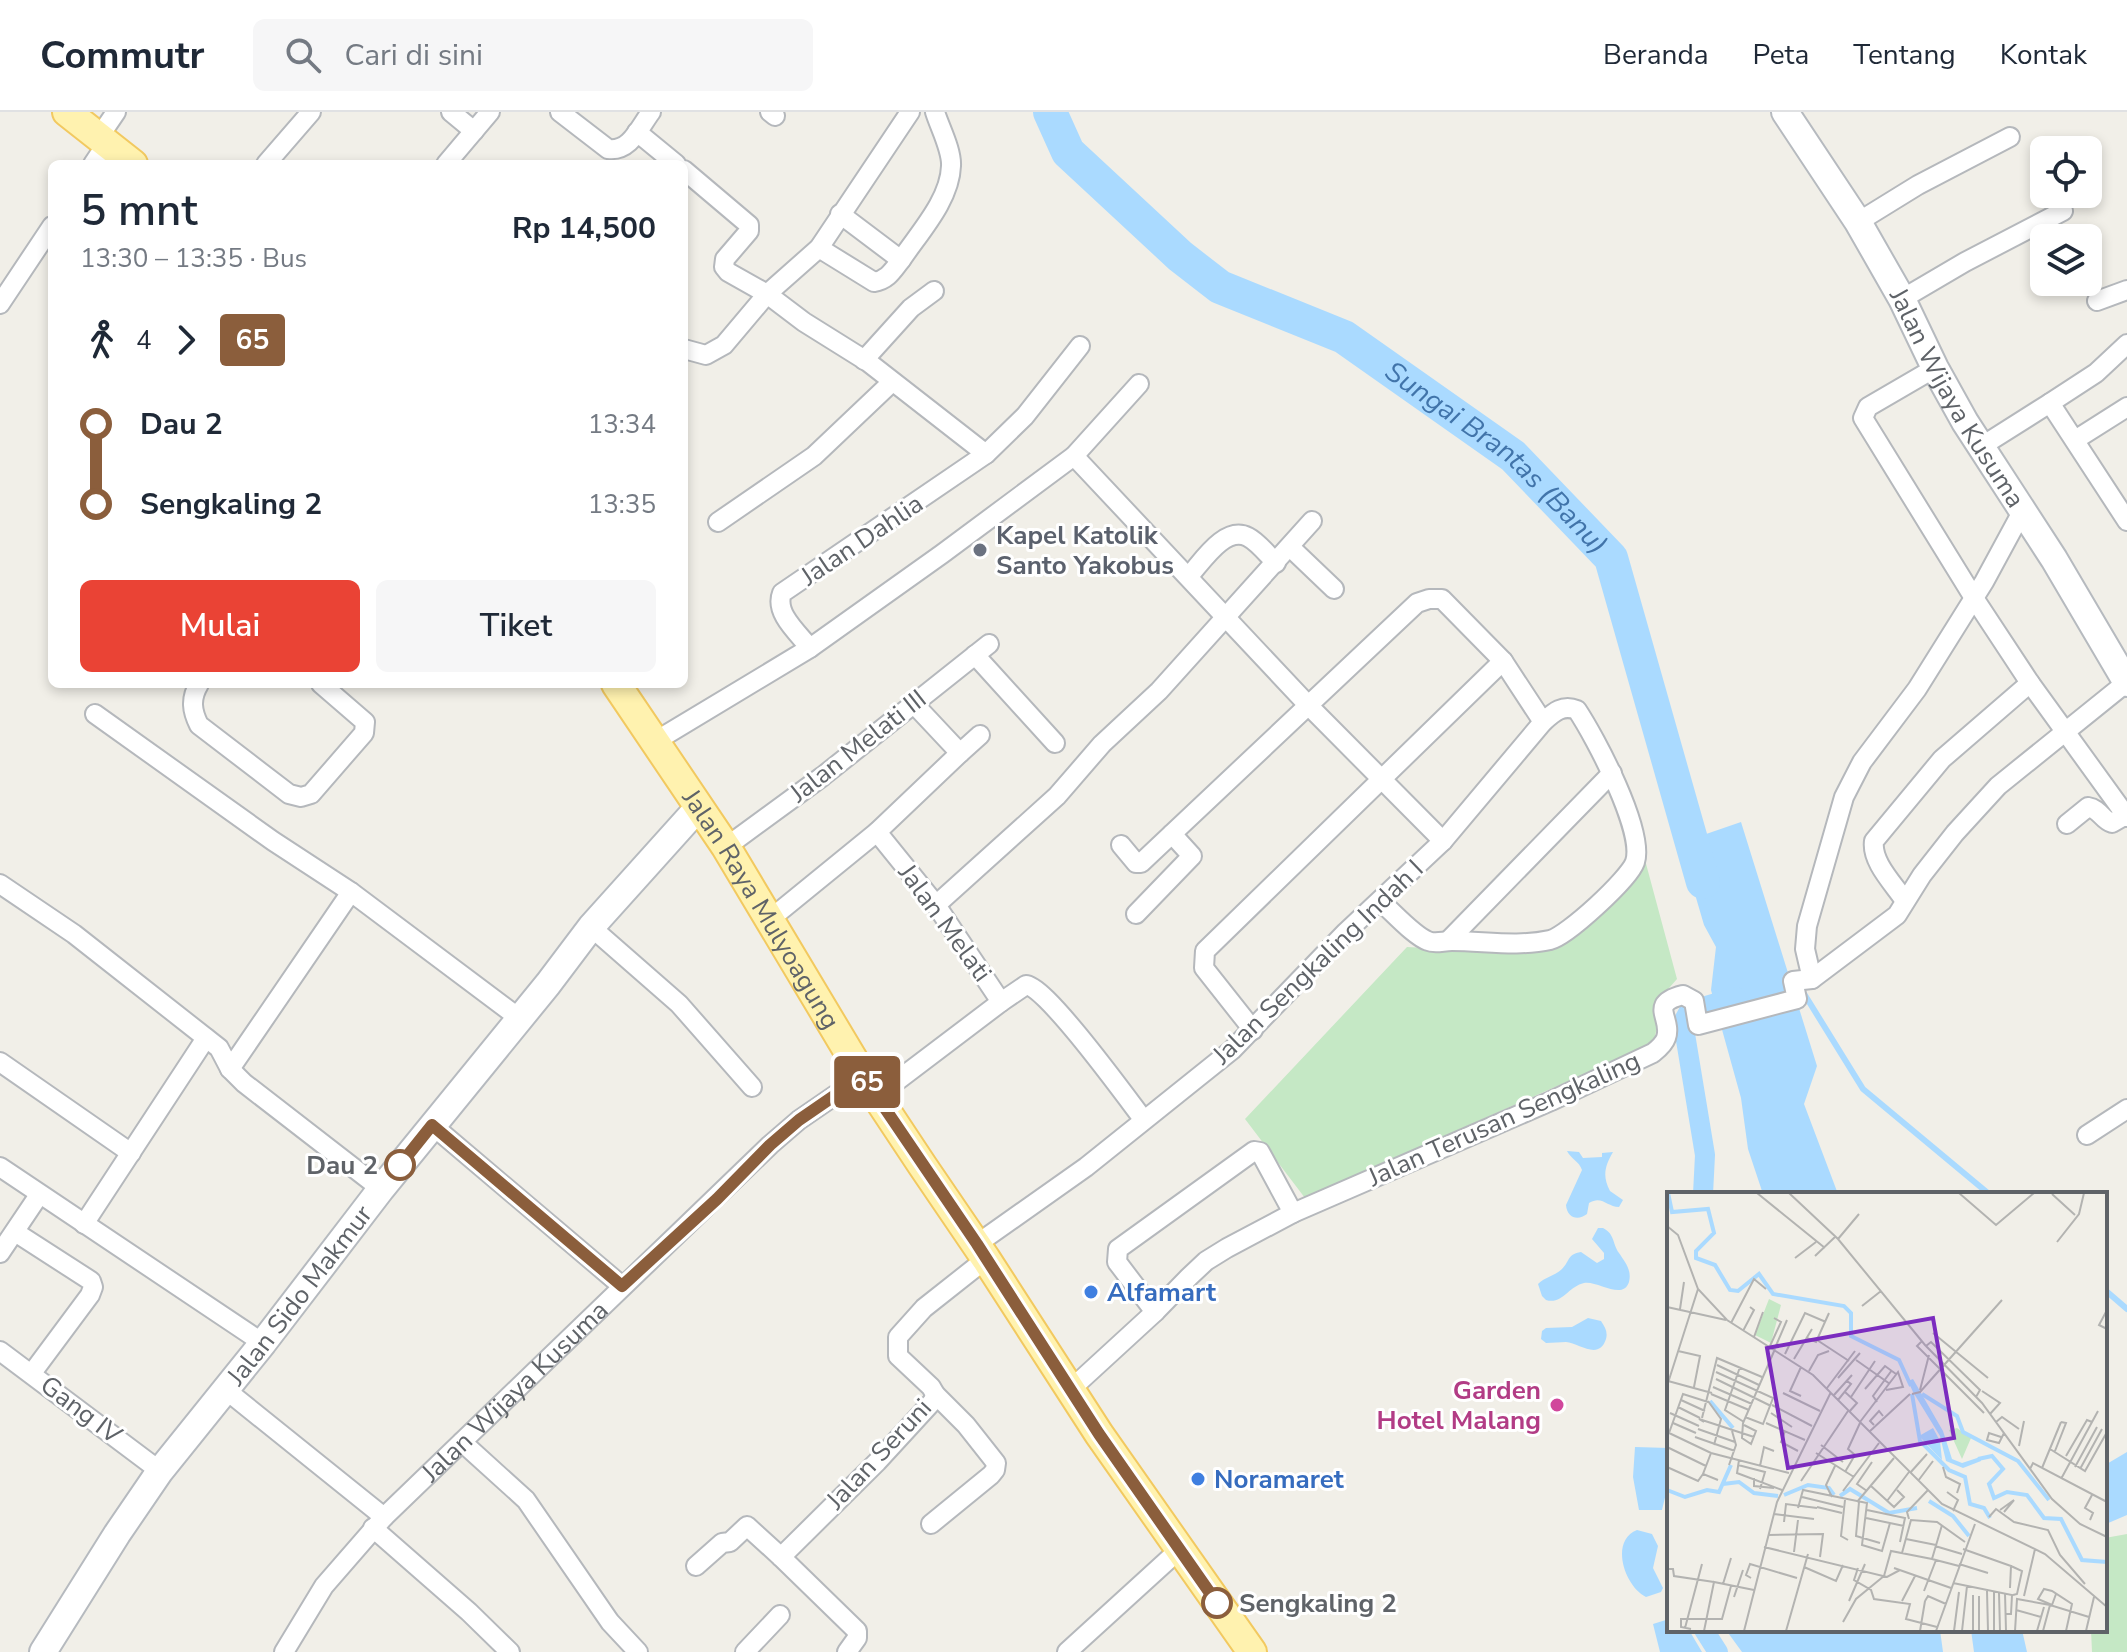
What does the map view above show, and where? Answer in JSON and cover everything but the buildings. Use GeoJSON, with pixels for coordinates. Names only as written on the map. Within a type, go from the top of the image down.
{"type":"FeatureCollection","features":[{"type":"Feature","properties":{"kind":"main road"},"geometry":{"type":"LineString","coordinates":[[67,112],[100,148],[125,160]]}},
{"type":"Feature","properties":{"kind":"main road","name":"Jalan Wijaya Kusuma"},"geometry":{"type":"LineString","coordinates":[[1785,112],[1858,222],[1902,299],[1935,368],[2127,683]]}},
{"type":"Feature","properties":{"kind":"main road","name":"Jalan Raya Mulyoagung"},"geometry":{"type":"LineString","coordinates":[[619,688],[726,847],[870,1086],[982,1251],[1070,1390],[1252,1652]]}},
{"type":"Feature","properties":{"kind":"main road","name":"Jalan Sido Makmur"},"geometry":{"type":"LineString","coordinates":[[43,1652],[160,1471],[591,927],[698,808]]}},
{"type":"Feature","properties":{"kind":"street"},"geometry":{"type":"LineString","coordinates":[[100,148],[116,112]]}},
{"type":"Feature","properties":{"kind":"street"},"geometry":{"type":"LineString","coordinates":[[451,112],[474,131]]}},
{"type":"Feature","properties":{"kind":"street"},"geometry":{"type":"LineString","coordinates":[[452,158],[490,112]]}},
{"type":"Feature","properties":{"kind":"street"},"geometry":{"type":"LineString","coordinates":[[560,112],[608,149],[625,148],[651,112]]}},
{"type":"Feature","properties":{"kind":"street"},"geometry":{"type":"LineString","coordinates":[[688,350],[706,355],[724,345],[767,294],[819,248],[910,112]]}},
{"type":"Feature","properties":{"kind":"street"},"geometry":{"type":"LineString","coordinates":[[819,248],[874,282],[888,276],[942,198],[949,179],[952,163],[935,112]]}},
{"type":"Feature","properties":{"kind":"street"},"geometry":{"type":"LineString","coordinates":[[269,160],[302,115]]}},
{"type":"Feature","properties":{"kind":"street"},"geometry":{"type":"LineString","coordinates":[[637,132],[671,160]]}},
{"type":"Feature","properties":{"kind":"street"},"geometry":{"type":"LineString","coordinates":[[1858,222],[1918,185],[2010,137]]}},
{"type":"Feature","properties":{"kind":"street"},"geometry":{"type":"LineString","coordinates":[[688,173],[749,225],[749,231],[725,259],[724,267],[864,360],[986,454]]}},
{"type":"Feature","properties":{"kind":"street"},"geometry":{"type":"LineString","coordinates":[[1902,299],[2063,211]]}},
{"type":"Feature","properties":{"kind":"street"},"geometry":{"type":"LineString","coordinates":[[840,214],[901,260]]}},
{"type":"Feature","properties":{"kind":"street"},"geometry":{"type":"LineString","coordinates":[[0,304],[48,232]]}},
{"type":"Feature","properties":{"kind":"street"},"geometry":{"type":"LineString","coordinates":[[2097,301],[2127,290]]}},
{"type":"Feature","properties":{"kind":"street"},"geometry":{"type":"LineString","coordinates":[[864,360],[911,308],[934,291]]}},
{"type":"Feature","properties":{"kind":"street"},"geometry":{"type":"LineString","coordinates":[[1982,446],[2096,373],[2127,344]]}},
{"type":"Feature","properties":{"kind":"street","name":"Jalan Dahlia"},"geometry":{"type":"LineString","coordinates":[[810,648],[784,615],[779,599],[782,593],[986,454],[1025,416],[1080,346]]}},
{"type":"Feature","properties":{"kind":"street"},"geometry":{"type":"LineString","coordinates":[[1935,368],[1868,407],[1863,418],[2030,683],[2126,816],[2112,823],[2098,810],[2088,807],[2067,824]]}},
{"type":"Feature","properties":{"kind":"street"},"geometry":{"type":"LineString","coordinates":[[718,522],[814,456],[892,382]]}},
{"type":"Feature","properties":{"kind":"street"},"geometry":{"type":"LineString","coordinates":[[654,742],[810,648],[1074,456],[1139,384]]}},
{"type":"Feature","properties":{"kind":"street"},"geometry":{"type":"LineString","coordinates":[[2050,403],[2127,521]]}},
{"type":"Feature","properties":{"kind":"street"},"geometry":{"type":"LineString","coordinates":[[2075,440],[2127,407]]}},
{"type":"Feature","properties":{"kind":"street"},"geometry":{"type":"LineString","coordinates":[[1074,456],[1308,705],[1443,841]]}},
{"type":"Feature","properties":{"kind":"street"},"geometry":{"type":"LineString","coordinates":[[1800,988],[1807,926],[1844,797],[1862,762],[1917,689],[1974,598],[2023,510]]}},
{"type":"Feature","properties":{"kind":"street"},"geometry":{"type":"LineString","coordinates":[[936,905],[1057,796],[1102,744],[1159,691],[1312,521]]}},
{"type":"Feature","properties":{"kind":"street"},"geometry":{"type":"LineString","coordinates":[[1189,576],[1226,537],[1239,533],[1251,538],[1276,563]]}},
{"type":"Feature","properties":{"kind":"street"},"geometry":{"type":"LineString","coordinates":[[1290,547],[1334,589]]}},
{"type":"Feature","properties":{"kind":"street"},"geometry":{"type":"LineString","coordinates":[[1121,845],[1139,864],[1417,603],[1442,599],[1503,661],[1550,716],[1571,707],[1577,710],[1612,773],[1630,823],[1636,861],[1600,904],[1553,940],[1432,943],[1420,938],[1381,902]]}},
{"type":"Feature","properties":{"kind":"street","name":"Jalan Melati III"},"geometry":{"type":"LineString","coordinates":[[726,847],[823,776],[982,649],[1055,743]]}},
{"type":"Feature","properties":{"kind":"street"},"geometry":{"type":"LineString","coordinates":[[1253,1030],[1204,968],[1205,951],[1503,661]]}},
{"type":"Feature","properties":{"kind":"street"},"geometry":{"type":"LineString","coordinates":[[1905,901],[1877,859],[1873,850],[1874,841],[1942,759],[2030,683]]}},
{"type":"Feature","properties":{"kind":"street","name":"Jalan Terusan Sengkaling"},"geometry":{"type":"LineString","coordinates":[[1070,1390],[1206,1261],[1293,1213],[1551,1101],[1653,1053],[1666,1040],[1665,1003],[1671,998],[1683,995],[1699,1015],[1800,988],[1897,915],[1955,833],[1998,786],[2127,683]]}},
{"type":"Feature","properties":{"kind":"street"},"geometry":{"type":"LineString","coordinates":[[198,688],[192,703],[199,725],[289,794],[301,797],[311,794],[366,727],[365,722],[326,688]]}},
{"type":"Feature","properties":{"kind":"street"},"geometry":{"type":"LineString","coordinates":[[914,704],[960,753]]}},
{"type":"Feature","properties":{"kind":"street"},"geometry":{"type":"LineString","coordinates":[[95,714],[273,841],[351,892],[519,1018]]}},
{"type":"Feature","properties":{"kind":"street","name":"Jalan Sengkaling Indah I"},"geometry":{"type":"LineString","coordinates":[[982,1251],[1232,1050],[1346,932],[1443,841],[1550,716]]}},
{"type":"Feature","properties":{"kind":"street"},"geometry":{"type":"LineString","coordinates":[[769,920],[877,832],[980,735]]}},
{"type":"Feature","properties":{"kind":"street"},"geometry":{"type":"LineString","coordinates":[[1448,941],[1612,773]]}},
{"type":"Feature","properties":{"kind":"street","name":"Jalan Melati"},"geometry":{"type":"LineString","coordinates":[[870,1086],[1001,1002],[936,905],[877,832]]}},
{"type":"Feature","properties":{"kind":"street"},"geometry":{"type":"LineString","coordinates":[[1136,914],[1192,856],[1172,834]]}},
{"type":"Feature","properties":{"kind":"street"},"geometry":{"type":"LineString","coordinates":[[0,884],[74,934],[206,1038],[223,1052],[230,1069],[244,1083],[381,1189]]}},
{"type":"Feature","properties":{"kind":"street"},"geometry":{"type":"LineString","coordinates":[[230,1069],[351,892]]}},
{"type":"Feature","properties":{"kind":"street"},"geometry":{"type":"LineString","coordinates":[[591,927],[679,1004],[752,1087]]}},
{"type":"Feature","properties":{"kind":"street"},"geometry":{"type":"LineString","coordinates":[[1001,1002],[1026,985],[1035,986],[1143,1119]]}},
{"type":"Feature","properties":{"kind":"street"},"geometry":{"type":"LineString","coordinates":[[84,1224],[206,1038]]}},
{"type":"Feature","properties":{"kind":"street"},"geometry":{"type":"LineString","coordinates":[[0,1062],[131,1153]]}},
{"type":"Feature","properties":{"kind":"street","name":"Jalan Wijaya Kusuma"},"geometry":{"type":"LineString","coordinates":[[284,1652],[324,1586],[378,1523],[622,1286],[799,1120],[870,1086]]}},
{"type":"Feature","properties":{"kind":"street"},"geometry":{"type":"LineString","coordinates":[[2087,1135],[2127,1109]]}},
{"type":"Feature","properties":{"kind":"street"},"geometry":{"type":"LineString","coordinates":[[432,1125],[622,1286]]}},
{"type":"Feature","properties":{"kind":"street"},"geometry":{"type":"LineString","coordinates":[[1155,1312],[1117,1262],[1115,1254],[1154,1222],[1254,1151],[1260,1152],[1293,1213]]}},
{"type":"Feature","properties":{"kind":"street"},"geometry":{"type":"LineString","coordinates":[[0,1167],[263,1343]]}},
{"type":"Feature","properties":{"kind":"street"},"geometry":{"type":"LineString","coordinates":[[1,1249],[39,1195]]}},
{"type":"Feature","properties":{"kind":"street"},"geometry":{"type":"LineString","coordinates":[[15,1232],[91,1281],[93,1287],[32,1373]]}},
{"type":"Feature","properties":{"kind":"street","name":"Jalan Seruni"},"geometry":{"type":"LineString","coordinates":[[781,1557],[928,1408],[935,1394],[925,1380],[898,1356],[898,1337],[982,1251]]}},
{"type":"Feature","properties":{"kind":"street","name":"Gang IV"},"geometry":{"type":"LineString","coordinates":[[0,1351],[160,1471]]}},
{"type":"Feature","properties":{"kind":"street"},"geometry":{"type":"LineString","coordinates":[[226,1390],[378,1523],[510,1652]]}},
{"type":"Feature","properties":{"kind":"street"},"geometry":{"type":"LineString","coordinates":[[931,1524],[991,1475],[996,1463],[966,1425],[935,1394]]}},
{"type":"Feature","properties":{"kind":"street"},"geometry":{"type":"LineString","coordinates":[[462,1442],[526,1500],[610,1622],[638,1652]]}},
{"type":"Feature","properties":{"kind":"street"},"geometry":{"type":"LineString","coordinates":[[696,1566],[747,1526],[857,1631],[857,1638],[847,1652]]}},
{"type":"Feature","properties":{"kind":"street"},"geometry":{"type":"LineString","coordinates":[[1067,1652],[1180,1549]]}},
{"type":"Feature","properties":{"kind":"street"},"geometry":{"type":"LineString","coordinates":[[745,1652],[780,1615]]}},
{"type":"Feature","properties":{"kind":"green space"},"geometry":{"type":"Polygon","coordinates":[[[1645,860],[1677,979],[1662,996],[1654,1043],[1305,1198],[1245,1119],[1407,947],[1527,953],[1571,939],[1620,898],[1645,860]]]}},
{"type":"Feature","properties":{"kind":"green space"},"geometry":{"type":"Polygon","coordinates":[[[2127,1534],[2127,1652],[2092,1652],[2091,1632],[2107,1632],[2107,1538],[2127,1534]]]}},
{"type":"Feature","properties":{"kind":"water"},"geometry":{"type":"Polygon","coordinates":[[[1741,822],[1817,1066],[1804,1104],[1837,1192],[1762,1192],[1748,1149],[1741,1098],[1711,990],[1716,947],[1704,925],[1680,843],[1741,822]]]}},
{"type":"Feature","properties":{"kind":"water"},"geometry":{"type":"Polygon","coordinates":[[[1567,1151],[1579,1152],[1583,1158],[1602,1157],[1602,1153],[1613,1152],[1605,1176],[1610,1191],[1623,1200],[1619,1207],[1594,1201],[1589,1203],[1587,1214],[1580,1217],[1571,1215],[1566,1205],[1582,1170],[1567,1151]]]}},
{"type":"Feature","properties":{"kind":"water"},"geometry":{"type":"Polygon","coordinates":[[[1598,1228],[1610,1233],[1627,1266],[1630,1278],[1626,1287],[1616,1290],[1584,1283],[1557,1300],[1546,1300],[1538,1284],[1565,1266],[1573,1254],[1581,1252],[1597,1263],[1604,1259],[1604,1253],[1592,1239],[1598,1228]]]}},
{"type":"Feature","properties":{"kind":"water"},"geometry":{"type":"Polygon","coordinates":[[[1588,1318],[1601,1321],[1606,1330],[1606,1339],[1599,1349],[1566,1342],[1546,1343],[1541,1339],[1542,1331],[1546,1328],[1572,1327],[1588,1318]]]}},
{"type":"Feature","properties":{"kind":"water"},"geometry":{"type":"Polygon","coordinates":[[[1635,1447],[1667,1448],[1667,1489],[1662,1510],[1639,1510],[1633,1477],[1635,1447]]]}},
{"type":"Feature","properties":{"kind":"water"},"geometry":{"type":"Polygon","coordinates":[[[2127,1452],[2127,1515],[2107,1524],[2107,1464],[2127,1452]]]}},
{"type":"Feature","properties":{"kind":"water"},"geometry":{"type":"Polygon","coordinates":[[[1637,1530],[1652,1534],[1658,1546],[1653,1568],[1663,1588],[1661,1592],[1646,1597],[1632,1584],[1623,1564],[1624,1544],[1628,1536],[1637,1530]]]}},
{"type":"Feature","properties":{"kind":"water"},"geometry":{"type":"Polygon","coordinates":[[[1667,1620],[1667,1632],[1690,1632],[1702,1652],[1660,1652],[1653,1624],[1667,1620]]]}},
{"type":"Feature","properties":{"kind":"water"},"geometry":{"type":"Polygon","coordinates":[[[1727,1632],[1940,1632],[1943,1652],[1742,1652],[1727,1632]]]}},
{"type":"Feature","properties":{"kind":"water"},"geometry":{"type":"Polygon","coordinates":[[[1971,1632],[2022,1632],[2027,1652],[1974,1652],[1971,1632]]]}},
{"type":"Feature","properties":{"kind":"waterway","name":"Sungai Brantas (Banu)"},"geometry":{"type":"LineString","coordinates":[[1050,112],[1068,152],[1180,256],[1220,287],[1344,337],[1513,456],[1611,558],[1703,882]]}},
{"type":"Feature","properties":{"kind":"waterway"},"geometry":{"type":"LineString","coordinates":[[1803,992],[1863,1089],[1987,1192]]}},
{"type":"Feature","properties":{"kind":"waterway"},"geometry":{"type":"LineString","coordinates":[[1703,1192],[1705,1155],[1683,1022],[1689,1011],[1736,997]]}},
{"type":"Feature","properties":{"kind":"waterway"},"geometry":{"type":"LineString","coordinates":[[2107,1292],[2127,1309]]}},
{"type":"Feature","properties":{"kind":"waterway"},"geometry":{"type":"LineString","coordinates":[[1705,1632],[1718,1652]]}},
{"type":"Feature","properties":{"kind":"bus line","name":"65"},"geometry":{"type":"LineString","coordinates":[[400,1165],[432,1125],[622,1286],[717,1199],[770,1145],[799,1120],[863,1076],[977,1244],[1099,1434],[1217,1603]]}},
{"type":"Feature","properties":{"kind":"place","name":"Kapel Katolik Santo Yakobus"},"geometry":{"type":"Point","coordinates":[980,550]}},
{"type":"Feature","properties":{"kind":"place","name":"Dau 2"},"geometry":{"type":"Point","coordinates":[400,1165]}},
{"type":"Feature","properties":{"kind":"place","name":"Alfamart"},"geometry":{"type":"Point","coordinates":[1091,1292]}},
{"type":"Feature","properties":{"kind":"place","name":"Garden Hotel Malang"},"geometry":{"type":"Point","coordinates":[1557,1405]}},
{"type":"Feature","properties":{"kind":"place","name":"Noramaret"},"geometry":{"type":"Point","coordinates":[1198,1479]}},
{"type":"Feature","properties":{"kind":"place","name":"Sengkaling 2"},"geometry":{"type":"Point","coordinates":[1217,1603]}}]}
